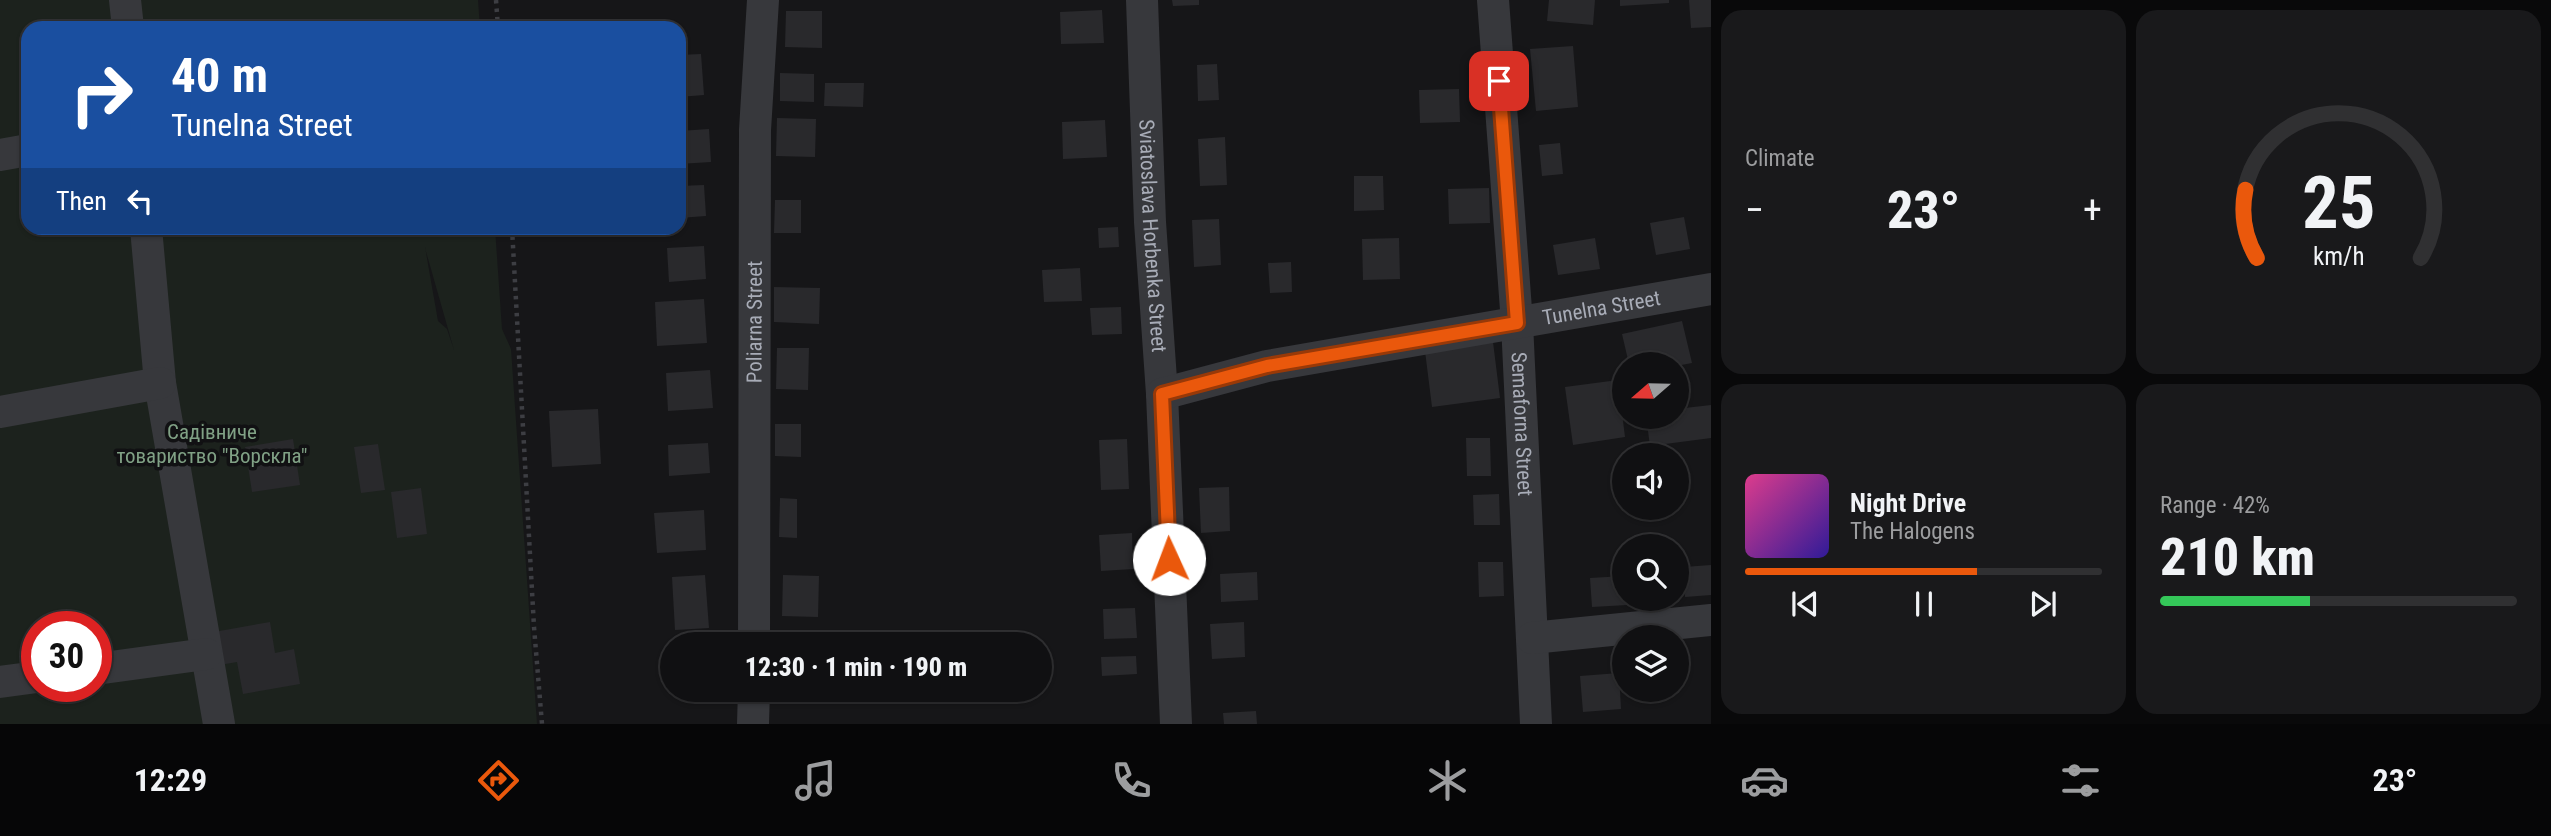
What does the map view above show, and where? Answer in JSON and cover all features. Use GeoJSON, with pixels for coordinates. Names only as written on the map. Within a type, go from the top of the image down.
{"type":"FeatureCollection","features":[{"type":"Feature","properties":{"kind":"street"},"geometry":{"type":"LineString","coordinates":[[125,0],[127,21]]}},
{"type":"Feature","properties":{"kind":"street","name":"Poliarna Street"},"geometry":{"type":"LineString","coordinates":[[754,632],[755,130],[763,0]]}},
{"type":"Feature","properties":{"kind":"street","name":"Sviatoslava Horbenka Street"},"geometry":{"type":"LineString","coordinates":[[1142,0],[1150,222],[1162,394],[1176,724]]}},
{"type":"Feature","properties":{"kind":"street","name":"Semaforna Street"},"geometry":{"type":"LineString","coordinates":[[1493,0],[1517,323],[1536,724]]}},
{"type":"Feature","properties":{"kind":"street"},"geometry":{"type":"LineString","coordinates":[[0,155],[21,151]]}},
{"type":"Feature","properties":{"kind":"street"},"geometry":{"type":"LineString","coordinates":[[147,235],[160,383],[219,724]]}},
{"type":"Feature","properties":{"kind":"street","name":"Tunelna Street"},"geometry":{"type":"LineString","coordinates":[[1162,394],[1267,366],[1711,289]]}},
{"type":"Feature","properties":{"kind":"street"},"geometry":{"type":"LineString","coordinates":[[0,412],[160,383]]}},
{"type":"Feature","properties":{"kind":"street"},"geometry":{"type":"LineString","coordinates":[[1532,638],[1711,620]]}},
{"type":"Feature","properties":{"kind":"street"},"geometry":{"type":"LineString","coordinates":[[112,667],[206,654]]}},
{"type":"Feature","properties":{"kind":"street"},"geometry":{"type":"LineString","coordinates":[[0,682],[21,679]]}},
{"type":"Feature","properties":{"kind":"street"},"geometry":{"type":"LineString","coordinates":[[753,724],[754,702]]}},
{"type":"Feature","properties":{"kind":"path"},"geometry":{"type":"LineString","coordinates":[[496,0],[498,21]]}},
{"type":"Feature","properties":{"kind":"path"},"geometry":{"type":"LineString","coordinates":[[512,235],[534,628],[542,724]]}},
{"type":"Feature","properties":{"kind":"green space","name":"Садівниче товариство \"Ворскла\""},"geometry":{"type":"Polygon","coordinates":[[[0,0],[478,0],[480,21],[21,21],[21,235],[495,235],[502,329],[511,349],[537,724],[0,724],[0,0]],[[425,250],[438,321],[447,329],[454,350],[425,250]]]}},
{"type":"Feature","properties":{"kind":"building"},"geometry":{"type":"Polygon","coordinates":[[[1172,0],[1199,0],[1199,5],[1173,6],[1172,0]]]}},
{"type":"Feature","properties":{"kind":"building"},"geometry":{"type":"Polygon","coordinates":[[[1549,0],[1595,0],[1593,25],[1547,21],[1549,0]]]}},
{"type":"Feature","properties":{"kind":"building"},"geometry":{"type":"Polygon","coordinates":[[[1620,0],[1669,0],[1669,3],[1620,6],[1620,0]]]}},
{"type":"Feature","properties":{"kind":"building"},"geometry":{"type":"Polygon","coordinates":[[[1689,0],[1711,0],[1711,27],[1691,28],[1689,0]]]}},
{"type":"Feature","properties":{"kind":"building"},"geometry":{"type":"Polygon","coordinates":[[[1102,10],[1104,43],[1061,44],[1060,12],[1102,10]]]}},
{"type":"Feature","properties":{"kind":"building"},"geometry":{"type":"Polygon","coordinates":[[[786,11],[822,11],[822,48],[785,47],[786,11]]]}},
{"type":"Feature","properties":{"kind":"building"},"geometry":{"type":"Polygon","coordinates":[[[1573,46],[1578,107],[1536,111],[1530,49],[1573,46]]]}},
{"type":"Feature","properties":{"kind":"building"},"geometry":{"type":"Polygon","coordinates":[[[701,54],[704,95],[686,96],[686,55],[701,54]]]}},
{"type":"Feature","properties":{"kind":"building"},"geometry":{"type":"Polygon","coordinates":[[[1217,64],[1219,100],[1198,101],[1197,65],[1217,64]]]}},
{"type":"Feature","properties":{"kind":"building"},"geometry":{"type":"Polygon","coordinates":[[[780,73],[814,74],[814,102],[780,101],[780,73]]]}},
{"type":"Feature","properties":{"kind":"building"},"geometry":{"type":"Polygon","coordinates":[[[825,83],[864,83],[863,107],[824,106],[825,83]]]}},
{"type":"Feature","properties":{"kind":"building"},"geometry":{"type":"Polygon","coordinates":[[[1459,89],[1460,122],[1420,123],[1419,90],[1459,89]]]}},
{"type":"Feature","properties":{"kind":"building"},"geometry":{"type":"Polygon","coordinates":[[[777,118],[816,119],[815,157],[776,156],[777,118]]]}},
{"type":"Feature","properties":{"kind":"building"},"geometry":{"type":"Polygon","coordinates":[[[1105,120],[1107,157],[1063,159],[1062,122],[1105,120]]]}},
{"type":"Feature","properties":{"kind":"building"},"geometry":{"type":"Polygon","coordinates":[[[709,129],[711,162],[686,164],[686,131],[709,129]]]}},
{"type":"Feature","properties":{"kind":"building"},"geometry":{"type":"Polygon","coordinates":[[[1225,137],[1227,185],[1200,186],[1198,139],[1225,137]]]}},
{"type":"Feature","properties":{"kind":"building"},"geometry":{"type":"Polygon","coordinates":[[[1560,143],[1563,174],[1542,176],[1539,145],[1560,143]]]}},
{"type":"Feature","properties":{"kind":"building"},"geometry":{"type":"Polygon","coordinates":[[[1354,176],[1383,176],[1384,210],[1354,211],[1354,176]]]}},
{"type":"Feature","properties":{"kind":"building"},"geometry":{"type":"Polygon","coordinates":[[[704,185],[706,216],[686,217],[686,186],[704,185]]]}},
{"type":"Feature","properties":{"kind":"building"},"geometry":{"type":"Polygon","coordinates":[[[1489,188],[1490,223],[1449,224],[1448,189],[1489,188]]]}},
{"type":"Feature","properties":{"kind":"building"},"geometry":{"type":"Polygon","coordinates":[[[775,200],[801,200],[801,233],[774,233],[775,200]]]}},
{"type":"Feature","properties":{"kind":"building"},"geometry":{"type":"Polygon","coordinates":[[[1684,217],[1690,249],[1656,255],[1650,223],[1684,217]]]}},
{"type":"Feature","properties":{"kind":"building"},"geometry":{"type":"Polygon","coordinates":[[[1219,219],[1221,265],[1194,267],[1192,220],[1219,219]]]}},
{"type":"Feature","properties":{"kind":"building"},"geometry":{"type":"Polygon","coordinates":[[[1118,227],[1119,247],[1099,248],[1098,228],[1118,227]]]}},
{"type":"Feature","properties":{"kind":"building"},"geometry":{"type":"Polygon","coordinates":[[[1399,238],[1400,279],[1363,280],[1362,239],[1399,238]]]}},
{"type":"Feature","properties":{"kind":"building"},"geometry":{"type":"Polygon","coordinates":[[[1595,238],[1600,269],[1558,275],[1553,245],[1595,238]]]}},
{"type":"Feature","properties":{"kind":"building"},"geometry":{"type":"Polygon","coordinates":[[[704,246],[706,279],[669,282],[667,248],[704,246]]]}},
{"type":"Feature","properties":{"kind":"building"},"geometry":{"type":"Polygon","coordinates":[[[1291,262],[1292,292],[1270,293],[1268,263],[1291,262]]]}},
{"type":"Feature","properties":{"kind":"building"},"geometry":{"type":"Polygon","coordinates":[[[1080,268],[1082,301],[1044,302],[1042,270],[1080,268]]]}},
{"type":"Feature","properties":{"kind":"building"},"geometry":{"type":"Polygon","coordinates":[[[774,287],[820,288],[819,324],[774,322],[774,287]]]}},
{"type":"Feature","properties":{"kind":"building"},"geometry":{"type":"Polygon","coordinates":[[[704,299],[707,343],[657,346],[655,302],[704,299]]]}},
{"type":"Feature","properties":{"kind":"building"},"geometry":{"type":"Polygon","coordinates":[[[1121,307],[1122,334],[1092,335],[1090,308],[1121,307]]]}},
{"type":"Feature","properties":{"kind":"building"},"geometry":{"type":"Polygon","coordinates":[[[1682,321],[1692,363],[1689,364],[1689,352],[1626,352],[1622,334],[1682,321]]]}},
{"type":"Feature","properties":{"kind":"building"},"geometry":{"type":"Polygon","coordinates":[[[1493,342],[1500,398],[1432,407],[1425,351],[1493,342]]]}},
{"type":"Feature","properties":{"kind":"building"},"geometry":{"type":"Polygon","coordinates":[[[777,348],[809,348],[808,390],[776,389],[777,348]]]}},
{"type":"Feature","properties":{"kind":"building"},"geometry":{"type":"Polygon","coordinates":[[[710,370],[713,408],[668,411],[666,373],[710,370]]]}},
{"type":"Feature","properties":{"kind":"building"},"geometry":{"type":"Polygon","coordinates":[[[1612,381],[1612,429],[1624,429],[1625,437],[1573,445],[1565,387],[1612,381]]]}},
{"type":"Feature","properties":{"kind":"building"},"geometry":{"type":"Polygon","coordinates":[[[1711,405],[1711,438],[1650,443],[1648,429],[1689,429],[1689,408],[1711,405]]]}},
{"type":"Feature","properties":{"kind":"building"},"geometry":{"type":"Polygon","coordinates":[[[598,409],[601,464],[552,467],[549,411],[598,409]]]}},
{"type":"Feature","properties":{"kind":"building"},"geometry":{"type":"Polygon","coordinates":[[[775,424],[801,424],[801,457],[775,456],[775,424]]]}},
{"type":"Feature","properties":{"kind":"building"},"geometry":{"type":"Polygon","coordinates":[[[1466,438],[1490,438],[1491,476],[1467,476],[1466,438]]]}},
{"type":"Feature","properties":{"kind":"building"},"geometry":{"type":"Polygon","coordinates":[[[293,439],[300,485],[252,492],[245,447],[293,439]]]}},
{"type":"Feature","properties":{"kind":"building"},"geometry":{"type":"Polygon","coordinates":[[[1127,439],[1129,489],[1101,490],[1099,440],[1127,439]]]}},
{"type":"Feature","properties":{"kind":"building"},"geometry":{"type":"Polygon","coordinates":[[[708,443],[710,473],[669,476],[668,445],[708,443]]]}},
{"type":"Feature","properties":{"kind":"building"},"geometry":{"type":"Polygon","coordinates":[[[378,444],[385,490],[361,493],[354,447],[378,444]]]}},
{"type":"Feature","properties":{"kind":"building"},"geometry":{"type":"Polygon","coordinates":[[[1229,487],[1230,531],[1201,533],[1199,488],[1229,487]]]}},
{"type":"Feature","properties":{"kind":"building"},"geometry":{"type":"Polygon","coordinates":[[[421,488],[427,534],[397,538],[391,492],[421,488]]]}},
{"type":"Feature","properties":{"kind":"building"},"geometry":{"type":"Polygon","coordinates":[[[1499,494],[1500,525],[1474,525],[1473,495],[1499,494]]]}},
{"type":"Feature","properties":{"kind":"building"},"geometry":{"type":"Polygon","coordinates":[[[780,498],[797,499],[797,538],[779,537],[780,498]]]}},
{"type":"Feature","properties":{"kind":"building"},"geometry":{"type":"Polygon","coordinates":[[[704,510],[706,550],[657,553],[654,513],[704,510]]]}},
{"type":"Feature","properties":{"kind":"building"},"geometry":{"type":"Polygon","coordinates":[[[1132,533],[1133,569],[1101,571],[1099,535],[1132,533]]]}},
{"type":"Feature","properties":{"kind":"building"},"geometry":{"type":"Polygon","coordinates":[[[1478,562],[1503,562],[1504,596],[1479,597],[1478,562]]]}},
{"type":"Feature","properties":{"kind":"building"},"geometry":{"type":"Polygon","coordinates":[[[1711,565],[1711,595],[1689,597],[1689,567],[1711,565]]]}},
{"type":"Feature","properties":{"kind":"building"},"geometry":{"type":"Polygon","coordinates":[[[1257,572],[1258,600],[1221,602],[1220,574],[1257,572]]]}},
{"type":"Feature","properties":{"kind":"building"},"geometry":{"type":"Polygon","coordinates":[[[705,575],[709,628],[675,630],[672,577],[705,575]]]}},
{"type":"Feature","properties":{"kind":"building"},"geometry":{"type":"Polygon","coordinates":[[[783,575],[819,576],[818,617],[782,616],[783,575]]]}},
{"type":"Feature","properties":{"kind":"building"},"geometry":{"type":"Polygon","coordinates":[[[1612,577],[1612,606],[1592,607],[1590,578],[1612,577]]]}},
{"type":"Feature","properties":{"kind":"building"},"geometry":{"type":"Polygon","coordinates":[[[1135,608],[1137,638],[1104,639],[1103,609],[1135,608]]]}},
{"type":"Feature","properties":{"kind":"building"},"geometry":{"type":"Polygon","coordinates":[[[270,622],[275,653],[294,649],[300,684],[243,694],[237,662],[214,666],[208,633],[270,622]]]}},
{"type":"Feature","properties":{"kind":"building"},"geometry":{"type":"Polygon","coordinates":[[[1244,622],[1245,657],[1212,659],[1210,624],[1244,622]]]}},
{"type":"Feature","properties":{"kind":"building"},"geometry":{"type":"Polygon","coordinates":[[[1136,656],[1137,674],[1102,676],[1101,657],[1136,656]]]}},
{"type":"Feature","properties":{"kind":"building"},"geometry":{"type":"Polygon","coordinates":[[[1612,674],[1612,702],[1621,702],[1621,709],[1583,712],[1580,676],[1612,674]]]}},
{"type":"Feature","properties":{"kind":"building"},"geometry":{"type":"Polygon","coordinates":[[[1256,711],[1257,724],[1224,724],[1223,713],[1256,711]]]}},
{"type":"Feature","properties":{"kind":"route"},"geometry":{"type":"LineString","coordinates":[[1169,559],[1162,394],[1267,366],[1517,323],[1499,81]]}}]}
